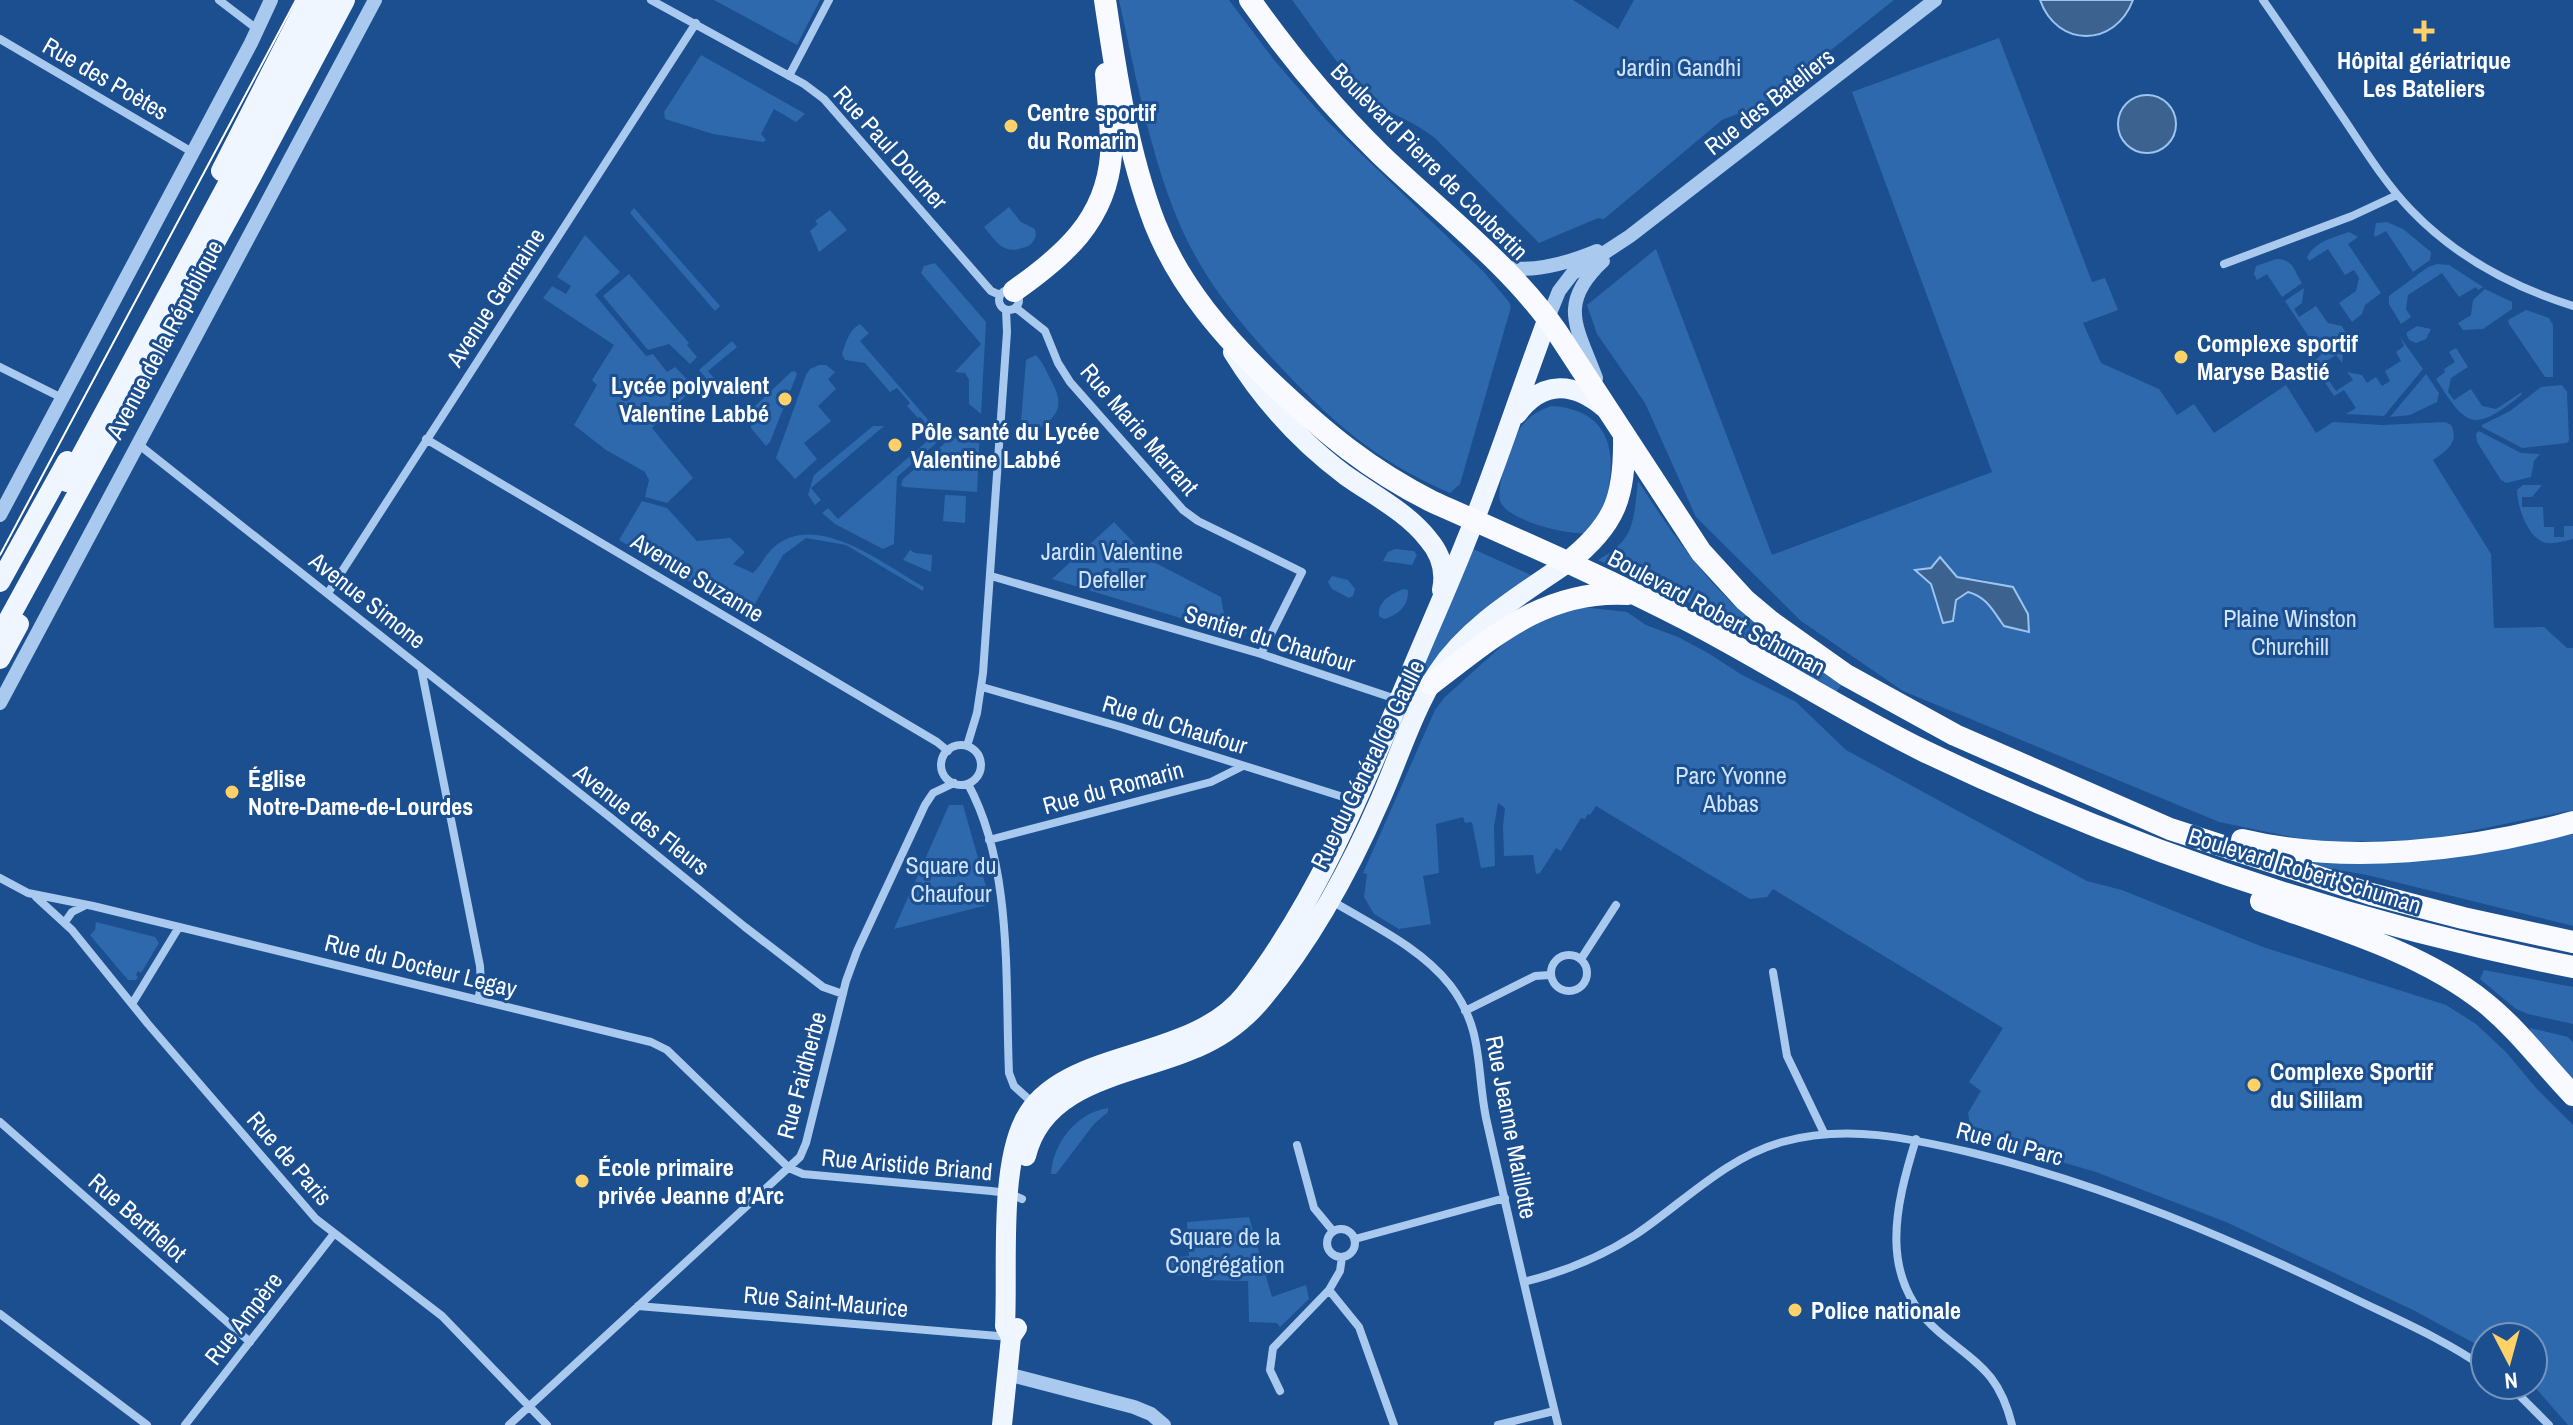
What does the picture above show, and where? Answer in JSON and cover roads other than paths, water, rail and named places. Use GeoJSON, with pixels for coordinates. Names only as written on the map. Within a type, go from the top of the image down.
{"type":"FeatureCollection","features":[{"type":"Feature","properties":{"kind":"highway","name":"Boulevard Pierre de Coubertin"},"geometry":{"type":"LineString","coordinates":[[1250,0],[1333,104],[1548,318]]}},
{"type":"Feature","properties":{"kind":"highway"},"geometry":{"type":"LineString","coordinates":[[1009,301],[1072,246],[1092,219],[1102,197],[1111,153],[1105,48],[1106,4]]}},
{"type":"Feature","properties":{"kind":"highway","name":"Boulevard Robert Schuman"},"geometry":{"type":"LineString","coordinates":[[1106,4],[1142,188],[1172,259],[1217,326],[1281,392],[1344,448],[1404,487],[1698,626],[1874,725],[2059,812],[2187,862],[2276,891],[2430,936],[2573,967]]}},
{"type":"Feature","properties":{"kind":"highway","name":"Boulevard Robert Schuman"},"geometry":{"type":"LineString","coordinates":[[1548,318],[1701,552],[1745,600],[1809,650],[1880,695],[1955,735],[2138,816],[2219,846],[2358,890],[2463,918],[2573,942]]}},
{"type":"Feature","properties":{"kind":"highway"},"geometry":{"type":"LineString","coordinates":[[1567,563],[1596,538],[1610,517],[1623,476],[1624,436]]}},
{"type":"Feature","properties":{"kind":"highway"},"geometry":{"type":"LineString","coordinates":[[1431,684],[1504,630],[1547,605],[1583,596],[1633,594]]}},
{"type":"Feature","properties":{"kind":"highway"},"geometry":{"type":"LineString","coordinates":[[2059,812],[2164,865],[2392,951],[2457,983],[2506,1021],[2573,1095]]}},
{"type":"Feature","properties":{"kind":"highway"},"geometry":{"type":"LineString","coordinates":[[2138,816],[2271,847],[2318,852],[2423,850],[2513,836],[2573,822]]}},
{"type":"Feature","properties":{"kind":"main road"},"geometry":{"type":"LineString","coordinates":[[126,372],[145,316],[308,0]]}},
{"type":"Feature","properties":{"kind":"main road","name":"Avenue de la République"},"geometry":{"type":"LineString","coordinates":[[0,607],[327,0]]}},
{"type":"Feature","properties":{"kind":"main road","name":"Avenue de la République"},"geometry":{"type":"LineString","coordinates":[[0,635],[345,0]]}},
{"type":"Feature","properties":{"kind":"main road"},"geometry":{"type":"LineString","coordinates":[[1474,520],[1548,318]]}},
{"type":"Feature","properties":{"kind":"main road"},"geometry":{"type":"LineString","coordinates":[[1217,326],[1251,380],[1300,435],[1333,465],[1407,517],[1429,539],[1440,557],[1443,572],[1437,610]]}},
{"type":"Feature","properties":{"kind":"main road"},"geometry":{"type":"LineString","coordinates":[[1506,430],[1524,405],[1548,389],[1562,388],[1585,394],[1609,412]]}},
{"type":"Feature","properties":{"kind":"main road"},"geometry":{"type":"LineString","coordinates":[[0,582],[62,468],[90,439]]}},
{"type":"Feature","properties":{"kind":"main road","name":"Rue du Général de Gaulle"},"geometry":{"type":"LineString","coordinates":[[1042,1108],[1053,1089],[1074,1077],[1189,1036],[1212,1024],[1230,1011],[1263,968],[1315,887],[1356,801],[1474,520]]}},
{"type":"Feature","properties":{"kind":"main road"},"geometry":{"type":"LineString","coordinates":[[0,659],[33,597],[53,535]]}},
{"type":"Feature","properties":{"kind":"main road","name":"Rue du Général de Gaulle"},"geometry":{"type":"LineString","coordinates":[[1002,1425],[1011,1337],[1005,1326],[1015,1196],[1015,1147],[1024,1121],[1042,1108],[1082,1089],[1196,1048],[1230,1030],[1252,1011],[1293,959],[1329,900],[1374,815],[1431,684],[1450,656],[1474,631],[1567,563]]}},
{"type":"Feature","properties":{"kind":"street"},"geometry":{"type":"LineString","coordinates":[[219,0],[257,29]]}},
{"type":"Feature","properties":{"kind":"street"},"geometry":{"type":"LineString","coordinates":[[0,515],[271,0]]}},
{"type":"Feature","properties":{"kind":"street","name":"Avenue de la République"},"geometry":{"type":"LineString","coordinates":[[0,703],[375,0]]}},
{"type":"Feature","properties":{"kind":"street","name":"Rue Paul Doumer"},"geometry":{"type":"LineString","coordinates":[[651,0],[667,4],[804,84],[831,106],[991,291],[1009,301]]}},
{"type":"Feature","properties":{"kind":"street"},"geometry":{"type":"LineString","coordinates":[[789,76],[829,0]]}},
{"type":"Feature","properties":{"kind":"street","name":"Rue des Bateliers"},"geometry":{"type":"LineString","coordinates":[[1548,318],[1568,278],[1630,236],[1935,0]]}},
{"type":"Feature","properties":{"kind":"street"},"geometry":{"type":"LineString","coordinates":[[2263,0],[2397,195],[2440,235],[2492,271],[2573,306]]}},
{"type":"Feature","properties":{"kind":"street","name":"Avenue Germaine"},"geometry":{"type":"LineString","coordinates":[[328,593],[696,23]]}},
{"type":"Feature","properties":{"kind":"street","name":"Rue des Poètes"},"geometry":{"type":"LineString","coordinates":[[0,39],[192,152]]}},
{"type":"Feature","properties":{"kind":"street"},"geometry":{"type":"LineString","coordinates":[[2224,264],[2352,216],[2397,195]]}},
{"type":"Feature","properties":{"kind":"street","name":"Rue des Bateliers"},"geometry":{"type":"LineString","coordinates":[[1498,266],[1521,269],[1550,265],[1588,255],[1630,236]]}},
{"type":"Feature","properties":{"kind":"street","name":"Rue des Bateliers"},"geometry":{"type":"LineString","coordinates":[[1609,412],[1578,332],[1575,302],[1587,277],[1630,236]]}},
{"type":"Feature","properties":{"kind":"street"},"geometry":{"type":"LineString","coordinates":[[967,746],[982,687],[1009,301]]}},
{"type":"Feature","properties":{"kind":"street","name":"Rue Marie Marrant"},"geometry":{"type":"LineString","coordinates":[[1009,301],[1045,331],[1058,363],[1076,390],[1183,510],[1198,521],[1302,572],[1261,654]]}},
{"type":"Feature","properties":{"kind":"street"},"geometry":{"type":"LineString","coordinates":[[0,367],[62,398]]}},
{"type":"Feature","properties":{"kind":"street","name":"Avenue Suzanne"},"geometry":{"type":"LineString","coordinates":[[426,439],[948,751]]}},
{"type":"Feature","properties":{"kind":"street","name":"Avenue Simone"},"geometry":{"type":"LineString","coordinates":[[137,443],[421,667],[480,966],[478,1000]]}},
{"type":"Feature","properties":{"kind":"street","name":"Sentier du Chaufour"},"geometry":{"type":"LineString","coordinates":[[991,576],[1261,654],[1399,700]]}},
{"type":"Feature","properties":{"kind":"street","name":"Avenue des Fleurs"},"geometry":{"type":"LineString","coordinates":[[421,667],[823,987],[843,994]]}},
{"type":"Feature","properties":{"kind":"street","name":"Rue du Chaufour"},"geometry":{"type":"LineString","coordinates":[[982,687],[1356,801]]}},
{"type":"Feature","properties":{"kind":"street","name":"Rue du Général de Gaulle"},"geometry":{"type":"LineString","coordinates":[[1329,900],[1324,896],[1323,889],[1395,731],[1399,700]]}},
{"type":"Feature","properties":{"kind":"street"},"geometry":{"type":"LineString","coordinates":[[967,746],[975,751],[981,762],[978,776],[968,784],[954,783],[943,771],[942,762],[948,751],[967,746]]}},
{"type":"Feature","properties":{"kind":"street","name":"Rue du Romarin"},"geometry":{"type":"LineString","coordinates":[[989,840],[1211,782],[1243,766]]}},
{"type":"Feature","properties":{"kind":"street","name":"Rue Faidherbe"},"geometry":{"type":"LineString","coordinates":[[509,1425],[800,1157],[857,951],[925,805],[933,793],[954,783]]}},
{"type":"Feature","properties":{"kind":"street"},"geometry":{"type":"LineString","coordinates":[[968,784],[978,802],[989,840],[1002,905],[1009,1073],[1014,1086],[1042,1108]]}},
{"type":"Feature","properties":{"kind":"street","name":"Rue du Docteur Legay"},"geometry":{"type":"LineString","coordinates":[[0,878],[28,893],[647,1040],[662,1047],[789,1168]]}},
{"type":"Feature","properties":{"kind":"street","name":"Rue de Paris"},"geometry":{"type":"LineString","coordinates":[[28,893],[65,922],[316,1219],[442,1316],[547,1425]]}},
{"type":"Feature","properties":{"kind":"street","name":"Rue Jeanne Maillotte"},"geometry":{"type":"LineString","coordinates":[[1329,900],[1364,919],[1433,968],[1450,986],[1465,1011],[1479,1049],[1483,1102],[1558,1425]]}},
{"type":"Feature","properties":{"kind":"street"},"geometry":{"type":"LineString","coordinates":[[65,922],[72,912],[87,905]]}},
{"type":"Feature","properties":{"kind":"street"},"geometry":{"type":"LineString","coordinates":[[1581,959],[1616,905]]}},
{"type":"Feature","properties":{"kind":"street"},"geometry":{"type":"LineString","coordinates":[[132,1004],[179,927]]}},
{"type":"Feature","properties":{"kind":"street"},"geometry":{"type":"LineString","coordinates":[[1569,954],[1581,959],[1587,975],[1582,986],[1566,992],[1550,975],[1553,963],[1569,954]]}},
{"type":"Feature","properties":{"kind":"street"},"geometry":{"type":"LineString","coordinates":[[1773,972],[1787,1056],[1824,1133]]}},
{"type":"Feature","properties":{"kind":"street"},"geometry":{"type":"LineString","coordinates":[[1465,1011],[1535,976],[1550,975]]}},
{"type":"Feature","properties":{"kind":"street","name":"Rue Berthelot"},"geometry":{"type":"LineString","coordinates":[[0,1122],[250,1342]]}},
{"type":"Feature","properties":{"kind":"street","name":"Rue du Parc"},"geometry":{"type":"LineString","coordinates":[[1524,1282],[1573,1267],[1614,1248],[1737,1160],[1779,1143],[1824,1133],[1877,1134],[1916,1139],[2061,1176],[2157,1211],[2277,1261],[2437,1339],[2469,1358]]}},
{"type":"Feature","properties":{"kind":"street"},"geometry":{"type":"LineString","coordinates":[[1916,1139],[1906,1173],[1897,1227],[1897,1258],[1903,1282],[1915,1307],[1927,1320],[1972,1356],[1991,1376],[2004,1398],[2012,1425]]}},
{"type":"Feature","properties":{"kind":"street"},"geometry":{"type":"LineString","coordinates":[[1297,1145],[1314,1208],[1333,1231]]}},
{"type":"Feature","properties":{"kind":"street","name":"Rue Aristide Briand"},"geometry":{"type":"LineString","coordinates":[[789,1168],[812,1177],[1015,1196]]}},
{"type":"Feature","properties":{"kind":"street"},"geometry":{"type":"LineString","coordinates":[[1355,1239],[1505,1198]]}},
{"type":"Feature","properties":{"kind":"street"},"geometry":{"type":"LineString","coordinates":[[1333,1231],[1346,1230],[1355,1239]]}},
{"type":"Feature","properties":{"kind":"street"},"geometry":{"type":"LineString","coordinates":[[1333,1231],[1328,1238],[1328,1247],[1333,1255],[1342,1257],[1353,1251],[1355,1239]]}},
{"type":"Feature","properties":{"kind":"street","name":"Rue Ampère"},"geometry":{"type":"LineString","coordinates":[[185,1425],[333,1235]]}},
{"type":"Feature","properties":{"kind":"street"},"geometry":{"type":"LineString","coordinates":[[1280,1391],[1270,1370],[1273,1348],[1329,1290],[1340,1271],[1342,1257]]}},
{"type":"Feature","properties":{"kind":"street"},"geometry":{"type":"LineString","coordinates":[[1329,1290],[1359,1327],[1394,1425]]}},
{"type":"Feature","properties":{"kind":"street","name":"Rue Saint-Maurice"},"geometry":{"type":"LineString","coordinates":[[638,1306],[1011,1337]]}},
{"type":"Feature","properties":{"kind":"street"},"geometry":{"type":"LineString","coordinates":[[0,1314],[147,1425]]}},
{"type":"Feature","properties":{"kind":"street"},"geometry":{"type":"LineString","coordinates":[[1007,1374],[1134,1407],[1151,1414],[1164,1425]]}},
{"type":"Feature","properties":{"kind":"street"},"geometry":{"type":"LineString","coordinates":[[2525,1401],[2549,1425]]}},
{"type":"Feature","properties":{"kind":"street"},"geometry":{"type":"LineString","coordinates":[[1498,1425],[1554,1411]]}},
{"type":"Feature","properties":{"kind":"tram line"},"geometry":{"type":"LineString","coordinates":[[0,555],[296,0]]}},
{"type":"Feature","properties":{"kind":"place","name":"Hôpital gériatrique Les Bateliers"},"geometry":{"type":"Point","coordinates":[2424,31]}},
{"type":"Feature","properties":{"kind":"place","name":"Centre sportif du Romarin"},"geometry":{"type":"Point","coordinates":[1011,126]}},
{"type":"Feature","properties":{"kind":"place","name":"Complexe sportif Maryse Bastié"},"geometry":{"type":"Point","coordinates":[2181,357]}},
{"type":"Feature","properties":{"kind":"place","name":"Lycée polyvalent Valentine Labbé"},"geometry":{"type":"Point","coordinates":[785,399]}},
{"type":"Feature","properties":{"kind":"place","name":"Pôle santé du Lycée Valentine Labbé"},"geometry":{"type":"Point","coordinates":[895,445]}},
{"type":"Feature","properties":{"kind":"place","name":"Église Notre-Dame-de-Lourdes"},"geometry":{"type":"Point","coordinates":[232,792]}},
{"type":"Feature","properties":{"kind":"place","name":"Complexe Sportif du Sililam"},"geometry":{"type":"Point","coordinates":[2254,1085]}},
{"type":"Feature","properties":{"kind":"place","name":"École primaire privée Jeanne d'Arc"},"geometry":{"type":"Point","coordinates":[582,1181]}},
{"type":"Feature","properties":{"kind":"place","name":"Police nationale"},"geometry":{"type":"Point","coordinates":[1795,1310]}},
{"type":"Feature","properties":{"kind":"park label","name":"Jardin Gandhi"},"geometry":{"type":"Point","coordinates":[1679,67]}},
{"type":"Feature","properties":{"kind":"park label","name":"Jardin Valentine Defeller"},"geometry":{"type":"Point","coordinates":[1112,565]}},
{"type":"Feature","properties":{"kind":"park label","name":"Plaine Winston Churchill"},"geometry":{"type":"Point","coordinates":[2290,632]}},
{"type":"Feature","properties":{"kind":"park label","name":"Parc Yvonne Abbas"},"geometry":{"type":"Point","coordinates":[1731,789]}},
{"type":"Feature","properties":{"kind":"park label","name":"Square du Chaufour"},"geometry":{"type":"Point","coordinates":[951,879]}},
{"type":"Feature","properties":{"kind":"park label","name":"Square de la Congrégation"},"geometry":{"type":"Point","coordinates":[1225,1250]}}]}
